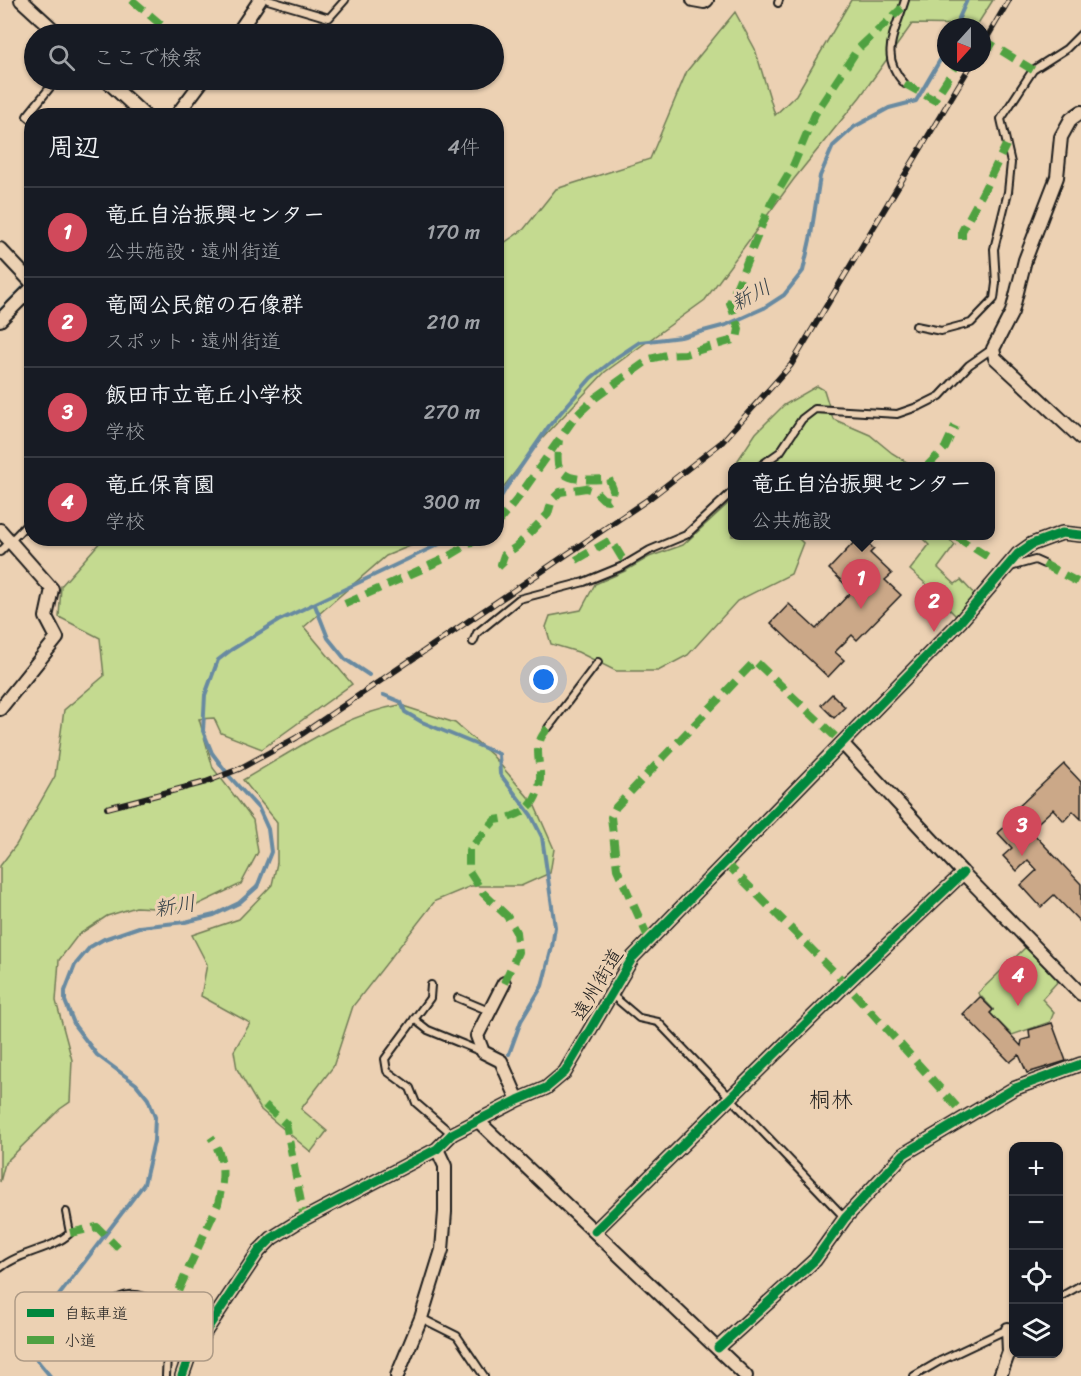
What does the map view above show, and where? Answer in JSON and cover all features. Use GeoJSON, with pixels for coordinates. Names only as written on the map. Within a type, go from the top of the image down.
{"type":"FeatureCollection","features":[{"type":"Feature","properties":{"kind":"street"},"geometry":{"type":"LineString","coordinates":[[21,0],[47,24]]}},
{"type":"Feature","properties":{"kind":"street"},"geometry":{"type":"LineString","coordinates":[[244,24],[260,0]]}},
{"type":"Feature","properties":{"kind":"street"},"geometry":{"type":"LineString","coordinates":[[693,0],[704,2],[707,0]]}},
{"type":"Feature","properties":{"kind":"street"},"geometry":{"type":"LineString","coordinates":[[117,90],[136,108]]}},
{"type":"Feature","properties":{"kind":"street"},"geometry":{"type":"LineString","coordinates":[[182,108],[196,90]]}},
{"type":"Feature","properties":{"kind":"street"},"geometry":{"type":"LineString","coordinates":[[1081,112],[1071,119],[1061,137],[1057,177],[1025,260],[1012,312],[993,349],[995,358],[1081,438]]}},
{"type":"Feature","properties":{"kind":"street"},"geometry":{"type":"LineString","coordinates":[[0,249],[24,277]]}},
{"type":"Feature","properties":{"kind":"street"},"geometry":{"type":"LineString","coordinates":[[0,320],[24,294]]}},
{"type":"Feature","properties":{"kind":"street"},"geometry":{"type":"LineString","coordinates":[[0,530],[52,589],[45,617],[57,638],[0,710]]}},
{"type":"Feature","properties":{"kind":"street","name":"遠州街道"},"geometry":{"type":"LineString","coordinates":[[213,1320],[259,1251],[272,1238],[296,1223],[437,1149],[452,1134],[477,1120],[546,1088],[565,1072],[612,995],[625,967],[644,945],[960,622],[1018,554],[1032,544],[1062,533],[1081,536]]}},
{"type":"Feature","properties":{"kind":"street"},"geometry":{"type":"LineString","coordinates":[[842,743],[963,873],[1081,994]]}},
{"type":"Feature","properties":{"kind":"street"},"geometry":{"type":"LineString","coordinates":[[595,1231],[846,984],[963,873]]}},
{"type":"Feature","properties":{"kind":"street"},"geometry":{"type":"LineString","coordinates":[[504,982],[477,1036],[483,1052],[501,1061],[518,1100]]}},
{"type":"Feature","properties":{"kind":"street"},"geometry":{"type":"LineString","coordinates":[[718,1347],[814,1260],[845,1218],[904,1154],[1013,1089],[1081,1064]]}},
{"type":"Feature","properties":{"kind":"street"},"geometry":{"type":"LineString","coordinates":[[477,1120],[746,1376]]}},
{"type":"Feature","properties":{"kind":"street"},"geometry":{"type":"LineString","coordinates":[[397,1376],[421,1318],[442,1250],[445,1166],[437,1149]]}},
{"type":"Feature","properties":{"kind":"street"},"geometry":{"type":"LineString","coordinates":[[1000,1376],[1009,1352]]}},
{"type":"Feature","properties":{"kind":"street","name":"遠州街道"},"geometry":{"type":"LineString","coordinates":[[182,1376],[187,1361]]}},
{"type":"Feature","properties":{"kind":"lane"},"geometry":{"type":"LineString","coordinates":[[268,0],[329,18],[345,0]]}},
{"type":"Feature","properties":{"kind":"lane"},"geometry":{"type":"LineString","coordinates":[[905,0],[888,53],[895,74],[905,84]]}},
{"type":"Feature","properties":{"kind":"lane"},"geometry":{"type":"LineString","coordinates":[[916,326],[941,331],[971,323],[994,299],[996,283],[994,249],[1008,192],[1011,163],[1001,118],[1033,70],[1066,48],[1081,34]]}},
{"type":"Feature","properties":{"kind":"lane"},"geometry":{"type":"LineString","coordinates":[[33,108],[48,90]]}},
{"type":"Feature","properties":{"kind":"lane"},"geometry":{"type":"LineString","coordinates":[[766,462],[780,452],[802,419],[815,409],[897,414],[940,396],[969,365],[993,349]]}},
{"type":"Feature","properties":{"kind":"lane"},"geometry":{"type":"LineString","coordinates":[[473,642],[477,633],[519,599],[584,582],[623,567],[650,550],[686,535],[728,496]]}},
{"type":"Feature","properties":{"kind":"lane"},"geometry":{"type":"LineString","coordinates":[[0,552],[24,527]]}},
{"type":"Feature","properties":{"kind":"lane"},"geometry":{"type":"LineString","coordinates":[[1007,568],[1035,560],[1044,564]]}},
{"type":"Feature","properties":{"kind":"lane"},"geometry":{"type":"LineString","coordinates":[[548,728],[598,662]]}},
{"type":"Feature","properties":{"kind":"lane"},"geometry":{"type":"LineString","coordinates":[[431,986],[430,998],[385,1059],[387,1071],[410,1088],[416,1103],[452,1134]]}},
{"type":"Feature","properties":{"kind":"lane"},"geometry":{"type":"LineString","coordinates":[[612,995],[639,1018],[657,1022],[845,1218]]}},
{"type":"Feature","properties":{"kind":"lane"},"geometry":{"type":"LineString","coordinates":[[458,998],[489,1011]]}},
{"type":"Feature","properties":{"kind":"lane"},"geometry":{"type":"LineString","coordinates":[[414,1019],[428,1030],[483,1052]]}},
{"type":"Feature","properties":{"kind":"lane"},"geometry":{"type":"LineString","coordinates":[[0,1268],[18,1256],[63,1240],[70,1233],[66,1212]]}},
{"type":"Feature","properties":{"kind":"lane"},"geometry":{"type":"LineString","coordinates":[[1063,1296],[1081,1285]]}},
{"type":"Feature","properties":{"kind":"lane"},"geometry":{"type":"LineString","coordinates":[[421,1318],[457,1336],[484,1376]]}},
{"type":"Feature","properties":{"kind":"lane"},"geometry":{"type":"LineString","coordinates":[[915,1376],[940,1361],[1009,1329]]}},
{"type":"Feature","properties":{"kind":"lane"},"geometry":{"type":"LineString","coordinates":[[166,1376],[167,1361]]}},
{"type":"Feature","properties":{"kind":"green space"},"geometry":{"type":"Polygon","coordinates":[[[851,0],[993,0],[981,18],[937,18],[937,24],[912,24],[860,97],[794,179],[705,300],[605,372],[540,441],[504,486],[504,243],[524,229],[556,189],[650,159],[687,71],[735,12],[755,49],[775,115],[796,95],[851,0]]]}},
{"type":"Feature","properties":{"kind":"green space"},"geometry":{"type":"Polygon","coordinates":[[[817,386],[824,390],[833,419],[870,435],[907,462],[737,462],[756,433],[784,405],[817,386]]]}},
{"type":"Feature","properties":{"kind":"green space"},"geometry":{"type":"Polygon","coordinates":[[[728,504],[728,540],[800,540],[803,543],[791,574],[737,601],[688,655],[658,671],[616,671],[578,652],[551,644],[546,627],[550,616],[581,610],[595,584],[649,557],[683,545],[728,504]]]}},
{"type":"Feature","properties":{"kind":"green space"},"geometry":{"type":"Polygon","coordinates":[[[924,540],[950,540],[955,545],[938,568],[955,584],[961,580],[975,595],[956,616],[940,600],[931,607],[925,598],[933,590],[910,570],[929,545],[924,540]]]}},
{"type":"Feature","properties":{"kind":"green space"},"geometry":{"type":"Polygon","coordinates":[[[97,546],[410,546],[386,556],[304,627],[352,684],[262,749],[221,733],[214,718],[199,719],[213,768],[253,820],[258,852],[241,884],[197,905],[173,909],[136,907],[107,916],[78,935],[59,960],[56,1001],[72,1060],[70,1102],[5,1163],[0,1182],[0,866],[16,845],[55,776],[64,710],[104,676],[100,638],[59,617],[61,586],[97,546]]]}},
{"type":"Feature","properties":{"kind":"green space"},"geometry":{"type":"Polygon","coordinates":[[[400,705],[455,723],[492,755],[534,804],[554,849],[550,873],[521,886],[471,886],[435,901],[353,1006],[333,1067],[301,1109],[327,1131],[311,1152],[261,1110],[237,1069],[234,1051],[250,1023],[201,996],[207,964],[192,935],[239,919],[272,885],[277,863],[277,822],[243,780],[339,725],[400,705]]]}},
{"type":"Feature","properties":{"kind":"green space"},"geometry":{"type":"Polygon","coordinates":[[[1026,947],[1059,980],[1042,999],[1054,1012],[1050,1022],[1012,1035],[990,1013],[993,1009],[978,993],[1026,947]]]}},
{"type":"Feature","properties":{"kind":"building"},"geometry":{"type":"Polygon","coordinates":[[[856,540],[864,540],[874,549],[870,553],[892,574],[885,580],[901,595],[857,640],[852,635],[835,652],[844,660],[828,677],[771,623],[789,604],[816,629],[852,591],[829,569],[856,540]]]}},
{"type":"Feature","properties":{"kind":"building"},"geometry":{"type":"Polygon","coordinates":[[[832,694],[845,707],[834,718],[821,705],[832,694]]]}},
{"type":"Feature","properties":{"kind":"building"},"geometry":{"type":"Polygon","coordinates":[[[1064,764],[1081,782],[1081,819],[1073,811],[1064,821],[1053,809],[1030,830],[1081,884],[1081,923],[1054,895],[1041,907],[1021,885],[1037,870],[1028,860],[1017,871],[1003,856],[1012,848],[998,833],[1020,813],[1016,809],[1064,764]]]}},
{"type":"Feature","properties":{"kind":"building"},"geometry":{"type":"Polygon","coordinates":[[[980,997],[993,1010],[990,1013],[1021,1046],[1022,1040],[1030,1038],[1029,1030],[1052,1023],[1066,1061],[1027,1073],[1019,1055],[1010,1062],[963,1014],[980,997]]]}},
{"type":"Feature","properties":{"kind":"waterway","name":"新川"},"geometry":{"type":"LineString","coordinates":[[959,18],[967,0]]}},
{"type":"Feature","properties":{"kind":"waterway","name":"新川"},"geometry":{"type":"LineString","coordinates":[[504,492],[549,426],[591,378],[616,358],[640,342],[681,337],[726,325],[764,308],[784,295],[803,271],[820,176],[833,146],[854,127],[889,108],[916,101],[937,65]]}},
{"type":"Feature","properties":{"kind":"waterway"},"geometry":{"type":"LineString","coordinates":[[0,311],[24,287]]}},
{"type":"Feature","properties":{"kind":"waterway","name":"新川"},"geometry":{"type":"LineString","coordinates":[[62,1292],[144,1184],[154,1141],[155,1117],[148,1099],[136,1084],[97,1055],[75,1026],[65,1001],[65,991],[75,965],[90,947],[104,939],[139,927],[185,922],[214,915],[239,903],[257,887],[271,852],[268,829],[259,809],[212,753],[203,731],[205,695],[218,660],[278,621],[435,546]]}},
{"type":"Feature","properties":{"kind":"waterway"},"geometry":{"type":"LineString","coordinates":[[315,605],[328,638],[345,659],[369,675]]}},
{"type":"Feature","properties":{"kind":"waterway"},"geometry":{"type":"LineString","coordinates":[[384,695],[401,702],[405,712],[422,722],[499,754],[500,774],[531,815],[542,837],[555,927],[552,947],[542,986],[521,1021],[509,1054]]}},
{"type":"Feature","properties":{"kind":"waterway","name":"新川"},"geometry":{"type":"LineString","coordinates":[[38,1361],[50,1376]]}},
{"type":"Feature","properties":{"kind":"railway"},"geometry":{"type":"LineString","coordinates":[[991,31],[1009,0]]}},
{"type":"Feature","properties":{"kind":"railway"},"geometry":{"type":"LineString","coordinates":[[107,808],[206,782],[239,769],[296,738],[650,498],[722,442],[791,365],[967,72]]}},
{"type":"Feature","properties":{"kind":"marked path"},"geometry":{"type":"LineString","coordinates":[[132,0],[160,24]]}},
{"type":"Feature","properties":{"kind":"marked path"},"geometry":{"type":"LineString","coordinates":[[504,515],[575,417],[595,398],[650,359],[685,354],[737,339],[739,329],[730,303],[771,203],[793,166],[815,114],[857,50],[902,8]]}},
{"type":"Feature","properties":{"kind":"marked path"},"geometry":{"type":"LineString","coordinates":[[991,44],[1033,70]]}},
{"type":"Feature","properties":{"kind":"marked path"},"geometry":{"type":"LineString","coordinates":[[905,84],[934,100],[952,72]]}},
{"type":"Feature","properties":{"kind":"marked path"},"geometry":{"type":"LineString","coordinates":[[962,239],[962,231],[1006,145]]}},
{"type":"Feature","properties":{"kind":"marked path"},"geometry":{"type":"LineString","coordinates":[[931,462],[945,448],[955,426]]}},
{"type":"Feature","properties":{"kind":"marked path"},"geometry":{"type":"LineString","coordinates":[[504,567],[501,564],[504,555],[516,547],[548,514],[552,500],[560,492],[586,488],[595,491],[603,499],[608,500],[612,497],[613,489],[609,479],[572,478],[561,470],[558,464],[559,440]]}},
{"type":"Feature","properties":{"kind":"marked path"},"geometry":{"type":"LineString","coordinates":[[961,540],[988,557]]}},
{"type":"Feature","properties":{"kind":"marked path"},"geometry":{"type":"LineString","coordinates":[[576,560],[609,541],[613,543],[622,558],[629,562]]}},
{"type":"Feature","properties":{"kind":"marked path"},"geometry":{"type":"LineString","coordinates":[[345,604],[444,559],[466,546]]}},
{"type":"Feature","properties":{"kind":"marked path"},"geometry":{"type":"LineString","coordinates":[[1044,564],[1081,584]]}},
{"type":"Feature","properties":{"kind":"marked path"},"geometry":{"type":"LineString","coordinates":[[649,939],[617,869],[611,817],[616,807],[755,661],[842,743]]}},
{"type":"Feature","properties":{"kind":"marked path"},"geometry":{"type":"LineString","coordinates":[[504,983],[518,952],[516,932],[507,916],[483,893],[469,871],[469,850],[495,820],[520,813],[536,797],[540,779],[539,746],[541,737],[548,728]]}},
{"type":"Feature","properties":{"kind":"marked path"},"geometry":{"type":"LineString","coordinates":[[725,862],[846,984],[965,1116]]}},
{"type":"Feature","properties":{"kind":"marked path"},"geometry":{"type":"LineString","coordinates":[[265,1105],[286,1124],[304,1218]]}},
{"type":"Feature","properties":{"kind":"marked path"},"geometry":{"type":"LineString","coordinates":[[178,1292],[218,1204],[222,1186],[221,1161],[211,1137]]}},
{"type":"Feature","properties":{"kind":"marked path"},"geometry":{"type":"LineString","coordinates":[[70,1233],[97,1227],[118,1248]]}},
{"type":"Feature","properties":{"kind":"cycle path"},"geometry":{"type":"LineString","coordinates":[[213,1320],[259,1251],[272,1238],[296,1223],[437,1149],[452,1134],[546,1088],[565,1072],[633,957],[960,622],[1018,554],[1032,544],[1062,533],[1081,535]]}},
{"type":"Feature","properties":{"kind":"cycle path"},"geometry":{"type":"LineString","coordinates":[[595,1231],[846,984],[963,873]]}},
{"type":"Feature","properties":{"kind":"cycle path"},"geometry":{"type":"LineString","coordinates":[[718,1348],[815,1260],[845,1218],[904,1154],[1013,1089],[1081,1064]]}},
{"type":"Feature","properties":{"kind":"cycle path"},"geometry":{"type":"LineString","coordinates":[[182,1376],[187,1361]]}},
{"type":"Feature","properties":{"kind":"place","name":"竜丘自治振興センター"},"geometry":{"type":"Point","coordinates":[861,609]}},
{"type":"Feature","properties":{"kind":"place","name":"竜岡公民館の石像群"},"geometry":{"type":"Point","coordinates":[934,632]}},
{"type":"Feature","properties":{"kind":"place","name":"飯田市立竜丘小学校"},"geometry":{"type":"Point","coordinates":[1022,856]}},
{"type":"Feature","properties":{"kind":"place","name":"竜丘保育園"},"geometry":{"type":"Point","coordinates":[1018,1006]}},
{"type":"Feature","properties":{"kind":"district","name":"桐林"},"geometry":{"type":"Point","coordinates":[831,1099]}}]}
